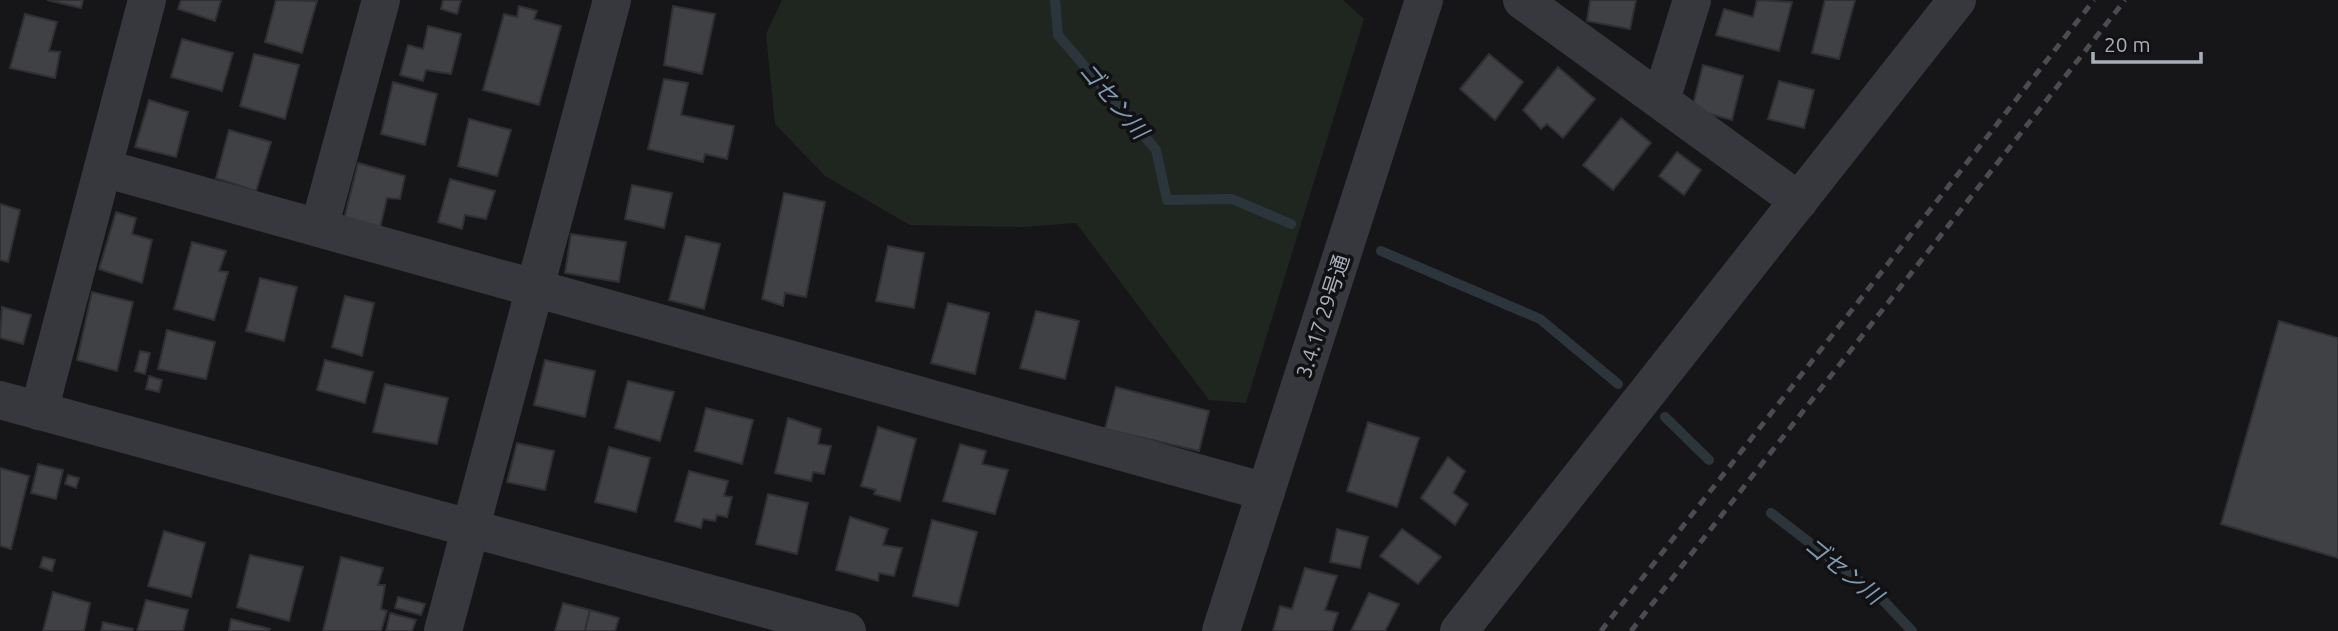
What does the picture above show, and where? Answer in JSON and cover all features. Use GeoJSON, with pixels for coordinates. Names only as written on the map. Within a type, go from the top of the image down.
{"type":"FeatureCollection","features":[{"type":"Feature","properties":{"kind":"street"},"geometry":{"type":"LineString","coordinates":[[39,411],[147,0]]}},
{"type":"Feature","properties":{"kind":"street"},"geometry":{"type":"LineString","coordinates":[[319,228],[381,0]]}},
{"type":"Feature","properties":{"kind":"street"},"geometry":{"type":"LineString","coordinates":[[443,631],[612,0]]}},
{"type":"Feature","properties":{"kind":"street","name":"3.4.17 29号通"},"geometry":{"type":"LineString","coordinates":[[1221,631],[1424,0]]}},
{"type":"Feature","properties":{"kind":"street"},"geometry":{"type":"LineString","coordinates":[[1522,0],[1799,201]]}},
{"type":"Feature","properties":{"kind":"street"},"geometry":{"type":"LineString","coordinates":[[1661,100],[1692,0]]}},
{"type":"Feature","properties":{"kind":"street"},"geometry":{"type":"LineString","coordinates":[[1459,631],[1957,0]]}},
{"type":"Feature","properties":{"kind":"street"},"geometry":{"type":"LineString","coordinates":[[103,169],[1266,492]]}},
{"type":"Feature","properties":{"kind":"street"},"geometry":{"type":"LineString","coordinates":[[0,400],[847,631]]}},
{"type":"Feature","properties":{"kind":"shaded area"},"geometry":{"type":"Polygon","coordinates":[[[782,0],[1343,0],[1364,19],[1246,403],[1209,400],[1076,223],[1023,227],[910,225],[825,176],[775,124],[766,34],[782,0]]]}},
{"type":"Feature","properties":{"kind":"building"},"geometry":{"type":"Polygon","coordinates":[[[47,0],[83,0],[81,8],[47,0]]]}},
{"type":"Feature","properties":{"kind":"building"},"geometry":{"type":"Polygon","coordinates":[[[181,0],[221,0],[215,21],[178,9],[181,0]]]}},
{"type":"Feature","properties":{"kind":"building"},"geometry":{"type":"Polygon","coordinates":[[[276,0],[317,1],[302,53],[265,42],[276,0]]]}},
{"type":"Feature","properties":{"kind":"building"},"geometry":{"type":"Polygon","coordinates":[[[443,0],[461,0],[457,14],[441,9],[443,0]]]}},
{"type":"Feature","properties":{"kind":"building"},"geometry":{"type":"Polygon","coordinates":[[[1590,0],[1636,0],[1630,29],[1587,21],[1590,0]]]}},
{"type":"Feature","properties":{"kind":"building"},"geometry":{"type":"Polygon","coordinates":[[[1757,0],[1792,2],[1779,51],[1716,35],[1724,9],[1753,17],[1757,0]]]}},
{"type":"Feature","properties":{"kind":"building"},"geometry":{"type":"Polygon","coordinates":[[[1825,0],[1855,0],[1839,59],[1812,53],[1825,0]]]}},
{"type":"Feature","properties":{"kind":"building"},"geometry":{"type":"Polygon","coordinates":[[[519,6],[537,11],[534,19],[561,26],[539,105],[483,90],[504,14],[517,17],[519,6]]]}},
{"type":"Feature","properties":{"kind":"building"},"geometry":{"type":"Polygon","coordinates":[[[673,6],[715,14],[702,74],[664,65],[673,6]]]}},
{"type":"Feature","properties":{"kind":"building"},"geometry":{"type":"Polygon","coordinates":[[[25,14],[57,22],[49,51],[60,52],[55,78],[10,68],[25,14]]]}},
{"type":"Feature","properties":{"kind":"building"},"geometry":{"type":"Polygon","coordinates":[[[428,26],[461,34],[451,74],[426,70],[423,81],[400,75],[408,45],[423,49],[428,26]]]}},
{"type":"Feature","properties":{"kind":"building"},"geometry":{"type":"Polygon","coordinates":[[[182,39],[233,53],[222,91],[171,77],[182,39]]]}},
{"type":"Feature","properties":{"kind":"building"},"geometry":{"type":"Polygon","coordinates":[[[254,54],[299,65],[285,119],[240,106],[254,54]]]}},
{"type":"Feature","properties":{"kind":"building"},"geometry":{"type":"Polygon","coordinates":[[[1489,54],[1523,82],[1495,120],[1460,89],[1489,54]]]}},
{"type":"Feature","properties":{"kind":"building"},"geometry":{"type":"Polygon","coordinates":[[[1703,65],[1743,76],[1732,120],[1692,109],[1703,65]]]}},
{"type":"Feature","properties":{"kind":"building"},"geometry":{"type":"Polygon","coordinates":[[[1558,67],[1595,99],[1563,138],[1547,124],[1541,129],[1523,110],[1558,67]]]}},
{"type":"Feature","properties":{"kind":"building"},"geometry":{"type":"Polygon","coordinates":[[[664,79],[688,83],[681,115],[734,126],[727,159],[705,154],[703,162],[648,149],[664,79]]]}},
{"type":"Feature","properties":{"kind":"building"},"geometry":{"type":"Polygon","coordinates":[[[1779,81],[1814,90],[1804,128],[1768,119],[1779,81]]]}},
{"type":"Feature","properties":{"kind":"building"},"geometry":{"type":"Polygon","coordinates":[[[393,82],[437,94],[425,145],[381,134],[393,82]]]}},
{"type":"Feature","properties":{"kind":"building"},"geometry":{"type":"Polygon","coordinates":[[[149,100],[188,112],[176,157],[135,147],[149,100]]]}},
{"type":"Feature","properties":{"kind":"building"},"geometry":{"type":"Polygon","coordinates":[[[1621,118],[1651,143],[1613,190],[1583,165],[1621,118]]]}},
{"type":"Feature","properties":{"kind":"building"},"geometry":{"type":"Polygon","coordinates":[[[469,119],[511,130],[497,176],[458,166],[469,119]]]}},
{"type":"Feature","properties":{"kind":"building"},"geometry":{"type":"Polygon","coordinates":[[[229,130],[271,142],[256,191],[216,178],[229,130]]]}},
{"type":"Feature","properties":{"kind":"building"},"geometry":{"type":"Polygon","coordinates":[[[1677,152],[1701,170],[1684,195],[1659,176],[1677,152]]]}},
{"type":"Feature","properties":{"kind":"building"},"geometry":{"type":"Polygon","coordinates":[[[358,163],[405,176],[400,199],[387,198],[380,228],[344,219],[358,163]]]}},
{"type":"Feature","properties":{"kind":"building"},"geometry":{"type":"Polygon","coordinates":[[[450,179],[495,191],[486,219],[465,215],[462,229],[438,222],[450,179]]]}},
{"type":"Feature","properties":{"kind":"building"},"geometry":{"type":"Polygon","coordinates":[[[632,185],[672,193],[664,228],[625,219],[632,185]]]}},
{"type":"Feature","properties":{"kind":"building"},"geometry":{"type":"Polygon","coordinates":[[[784,193],[825,202],[806,297],[785,293],[783,306],[762,299],[784,193]]]}},
{"type":"Feature","properties":{"kind":"building"},"geometry":{"type":"Polygon","coordinates":[[[0,204],[20,210],[8,262],[0,260],[0,204]]]}},
{"type":"Feature","properties":{"kind":"building"},"geometry":{"type":"Polygon","coordinates":[[[116,212],[136,218],[132,234],[152,240],[142,283],[99,269],[116,212]]]}},
{"type":"Feature","properties":{"kind":"building"},"geometry":{"type":"Polygon","coordinates":[[[571,234],[626,242],[619,282],[565,273],[571,234]]]}},
{"type":"Feature","properties":{"kind":"building"},"geometry":{"type":"Polygon","coordinates":[[[686,236],[720,244],[704,309],[669,300],[686,236]]]}},
{"type":"Feature","properties":{"kind":"building"},"geometry":{"type":"Polygon","coordinates":[[[192,242],[226,251],[219,271],[228,272],[214,320],[174,309],[192,242]]]}},
{"type":"Feature","properties":{"kind":"building"},"geometry":{"type":"Polygon","coordinates":[[[888,246],[924,253],[914,308],[876,301],[888,246]]]}},
{"type":"Feature","properties":{"kind":"building"},"geometry":{"type":"Polygon","coordinates":[[[260,278],[297,287],[284,341],[246,331],[260,278]]]}},
{"type":"Feature","properties":{"kind":"building"},"geometry":{"type":"Polygon","coordinates":[[[92,292],[133,302],[117,371],[77,360],[92,292]]]}},
{"type":"Feature","properties":{"kind":"building"},"geometry":{"type":"Polygon","coordinates":[[[345,296],[374,303],[362,356],[332,347],[345,296]]]}},
{"type":"Feature","properties":{"kind":"building"},"geometry":{"type":"Polygon","coordinates":[[[948,303],[989,313],[975,374],[931,363],[948,303]]]}},
{"type":"Feature","properties":{"kind":"building"},"geometry":{"type":"Polygon","coordinates":[[[2,307],[31,315],[23,344],[0,338],[2,307]]]}},
{"type":"Feature","properties":{"kind":"building"},"geometry":{"type":"Polygon","coordinates":[[[1036,311],[1079,321],[1065,379],[1020,368],[1036,311]]]}},
{"type":"Feature","properties":{"kind":"building"},"geometry":{"type":"Polygon","coordinates":[[[2279,321],[2338,338],[2338,558],[2221,524],[2279,321]]]}},
{"type":"Feature","properties":{"kind":"building"},"geometry":{"type":"Polygon","coordinates":[[[167,330],[215,342],[206,379],[158,369],[167,330]]]}},
{"type":"Feature","properties":{"kind":"building"},"geometry":{"type":"Polygon","coordinates":[[[140,351],[150,353],[145,374],[135,371],[140,351]]]}},
{"type":"Feature","properties":{"kind":"building"},"geometry":{"type":"Polygon","coordinates":[[[325,360],[373,372],[365,403],[317,390],[325,360]]]}},
{"type":"Feature","properties":{"kind":"building"},"geometry":{"type":"Polygon","coordinates":[[[545,360],[595,371],[585,417],[534,405],[545,360]]]}},
{"type":"Feature","properties":{"kind":"building"},"geometry":{"type":"Polygon","coordinates":[[[149,376],[162,380],[159,392],[146,389],[149,376]]]}},
{"type":"Feature","properties":{"kind":"building"},"geometry":{"type":"Polygon","coordinates":[[[628,381],[674,392],[660,441],[615,428],[628,381]]]}},
{"type":"Feature","properties":{"kind":"building"},"geometry":{"type":"Polygon","coordinates":[[[385,384],[448,398],[437,444],[373,432],[385,384]]]}},
{"type":"Feature","properties":{"kind":"building"},"geometry":{"type":"Polygon","coordinates":[[[1116,387],[1209,411],[1199,451],[1105,429],[1116,387]]]}},
{"type":"Feature","properties":{"kind":"building"},"geometry":{"type":"Polygon","coordinates":[[[706,408],[753,420],[742,464],[695,451],[706,408]]]}},
{"type":"Feature","properties":{"kind":"building"},"geometry":{"type":"Polygon","coordinates":[[[788,418],[821,429],[818,444],[831,446],[824,474],[813,472],[811,481],[775,473],[788,418]]]}},
{"type":"Feature","properties":{"kind":"building"},"geometry":{"type":"Polygon","coordinates":[[[1368,422],[1419,438],[1397,507],[1347,491],[1368,422]]]}},
{"type":"Feature","properties":{"kind":"building"},"geometry":{"type":"Polygon","coordinates":[[[878,427],[916,439],[900,501],[874,494],[876,490],[861,486],[878,427]]]}},
{"type":"Feature","properties":{"kind":"building"},"geometry":{"type":"Polygon","coordinates":[[[517,443],[554,451],[545,490],[507,482],[517,443]]]}},
{"type":"Feature","properties":{"kind":"building"},"geometry":{"type":"Polygon","coordinates":[[[960,444],[986,451],[982,464],[1008,470],[995,514],[943,501],[960,444]]]}},
{"type":"Feature","properties":{"kind":"building"},"geometry":{"type":"Polygon","coordinates":[[[609,447],[650,458],[636,512],[595,502],[609,447]]]}},
{"type":"Feature","properties":{"kind":"building"},"geometry":{"type":"Polygon","coordinates":[[[1448,457],[1465,471],[1453,493],[1468,504],[1455,525],[1421,498],[1448,457]]]}},
{"type":"Feature","properties":{"kind":"building"},"geometry":{"type":"Polygon","coordinates":[[[38,464],[63,470],[56,499],[31,493],[38,464]]]}},
{"type":"Feature","properties":{"kind":"building"},"geometry":{"type":"Polygon","coordinates":[[[0,468],[29,476],[11,549],[0,546],[0,468]]]}},
{"type":"Feature","properties":{"kind":"building"},"geometry":{"type":"Polygon","coordinates":[[[689,471],[728,481],[724,496],[732,497],[727,517],[717,515],[715,521],[703,519],[701,528],[675,521],[689,471]]]}},
{"type":"Feature","properties":{"kind":"building"},"geometry":{"type":"Polygon","coordinates":[[[68,475],[79,478],[76,488],[65,484],[68,475]]]}},
{"type":"Feature","properties":{"kind":"building"},"geometry":{"type":"Polygon","coordinates":[[[768,494],[808,503],[797,554],[756,544],[768,494]]]}},
{"type":"Feature","properties":{"kind":"building"},"geometry":{"type":"Polygon","coordinates":[[[850,517],[888,529],[883,545],[902,548],[894,576],[879,573],[878,581],[836,570],[850,517]]]}},
{"type":"Feature","properties":{"kind":"building"},"geometry":{"type":"Polygon","coordinates":[[[932,520],[977,532],[958,606],[913,596],[932,520]]]}},
{"type":"Feature","properties":{"kind":"building"},"geometry":{"type":"Polygon","coordinates":[[[1337,529],[1368,537],[1360,568],[1330,562],[1337,529]]]}},
{"type":"Feature","properties":{"kind":"building"},"geometry":{"type":"Polygon","coordinates":[[[1402,529],[1441,557],[1418,584],[1380,556],[1402,529]]]}},
{"type":"Feature","properties":{"kind":"building"},"geometry":{"type":"Polygon","coordinates":[[[164,531],[205,543],[191,597],[148,586],[164,531]]]}},
{"type":"Feature","properties":{"kind":"building"},"geometry":{"type":"Polygon","coordinates":[[[250,555],[303,567],[289,621],[237,607],[250,555]]]}},
{"type":"Feature","properties":{"kind":"building"},"geometry":{"type":"Polygon","coordinates":[[[43,557],[55,560],[52,571],[40,567],[43,557]]]}},
{"type":"Feature","properties":{"kind":"building"},"geometry":{"type":"Polygon","coordinates":[[[341,557],[383,568],[378,585],[385,585],[381,609],[387,611],[381,631],[323,631],[341,557]]]}},
{"type":"Feature","properties":{"kind":"building"},"geometry":{"type":"Polygon","coordinates":[[[1305,568],[1337,576],[1325,610],[1338,613],[1332,631],[1273,631],[1280,606],[1292,609],[1305,568]]]}},
{"type":"Feature","properties":{"kind":"building"},"geometry":{"type":"Polygon","coordinates":[[[53,592],[90,603],[84,631],[43,631],[53,592]]]}},
{"type":"Feature","properties":{"kind":"building"},"geometry":{"type":"Polygon","coordinates":[[[1369,593],[1399,604],[1385,631],[1351,631],[1369,593]]]}},
{"type":"Feature","properties":{"kind":"building"},"geometry":{"type":"Polygon","coordinates":[[[398,597],[425,604],[421,615],[395,608],[398,597]]]}},
{"type":"Feature","properties":{"kind":"building"},"geometry":{"type":"Polygon","coordinates":[[[146,600],[188,610],[183,631],[137,631],[146,600]]]}},
{"type":"Feature","properties":{"kind":"building"},"geometry":{"type":"Polygon","coordinates":[[[563,603],[590,610],[585,631],[555,631],[563,603]]]}},
{"type":"Feature","properties":{"kind":"building"},"geometry":{"type":"Polygon","coordinates":[[[590,610],[619,618],[615,631],[585,631],[590,610]]]}},
{"type":"Feature","properties":{"kind":"building"},"geometry":{"type":"Polygon","coordinates":[[[390,613],[416,620],[412,631],[386,631],[390,613]]]}},
{"type":"Feature","properties":{"kind":"building"},"geometry":{"type":"Polygon","coordinates":[[[231,619],[270,629],[229,631],[231,619]]]}},
{"type":"Feature","properties":{"kind":"building"},"geometry":{"type":"Polygon","coordinates":[[[103,622],[133,629],[101,631],[103,622]]]}},
{"type":"Feature","properties":{"kind":"waterway","name":"ゴセン川"},"geometry":{"type":"LineString","coordinates":[[1055,0],[1058,35],[1156,150],[1167,200],[1232,199],[1291,224]]}},
{"type":"Feature","properties":{"kind":"waterway","name":"ゴセン川"},"geometry":{"type":"LineString","coordinates":[[1381,251],[1540,319],[1618,384]]}},
{"type":"Feature","properties":{"kind":"waterway","name":"ゴセン川"},"geometry":{"type":"LineString","coordinates":[[1665,417],[1709,460]]}},
{"type":"Feature","properties":{"kind":"waterway","name":"ゴセン川"},"geometry":{"type":"LineString","coordinates":[[1771,513],[1879,596],[1912,631]]}},
{"type":"Feature","properties":{"kind":"railway"},"geometry":{"type":"LineString","coordinates":[[1601,631],[2094,0]]}},
{"type":"Feature","properties":{"kind":"railway"},"geometry":{"type":"LineString","coordinates":[[1631,631],[2125,0]]}}]}
